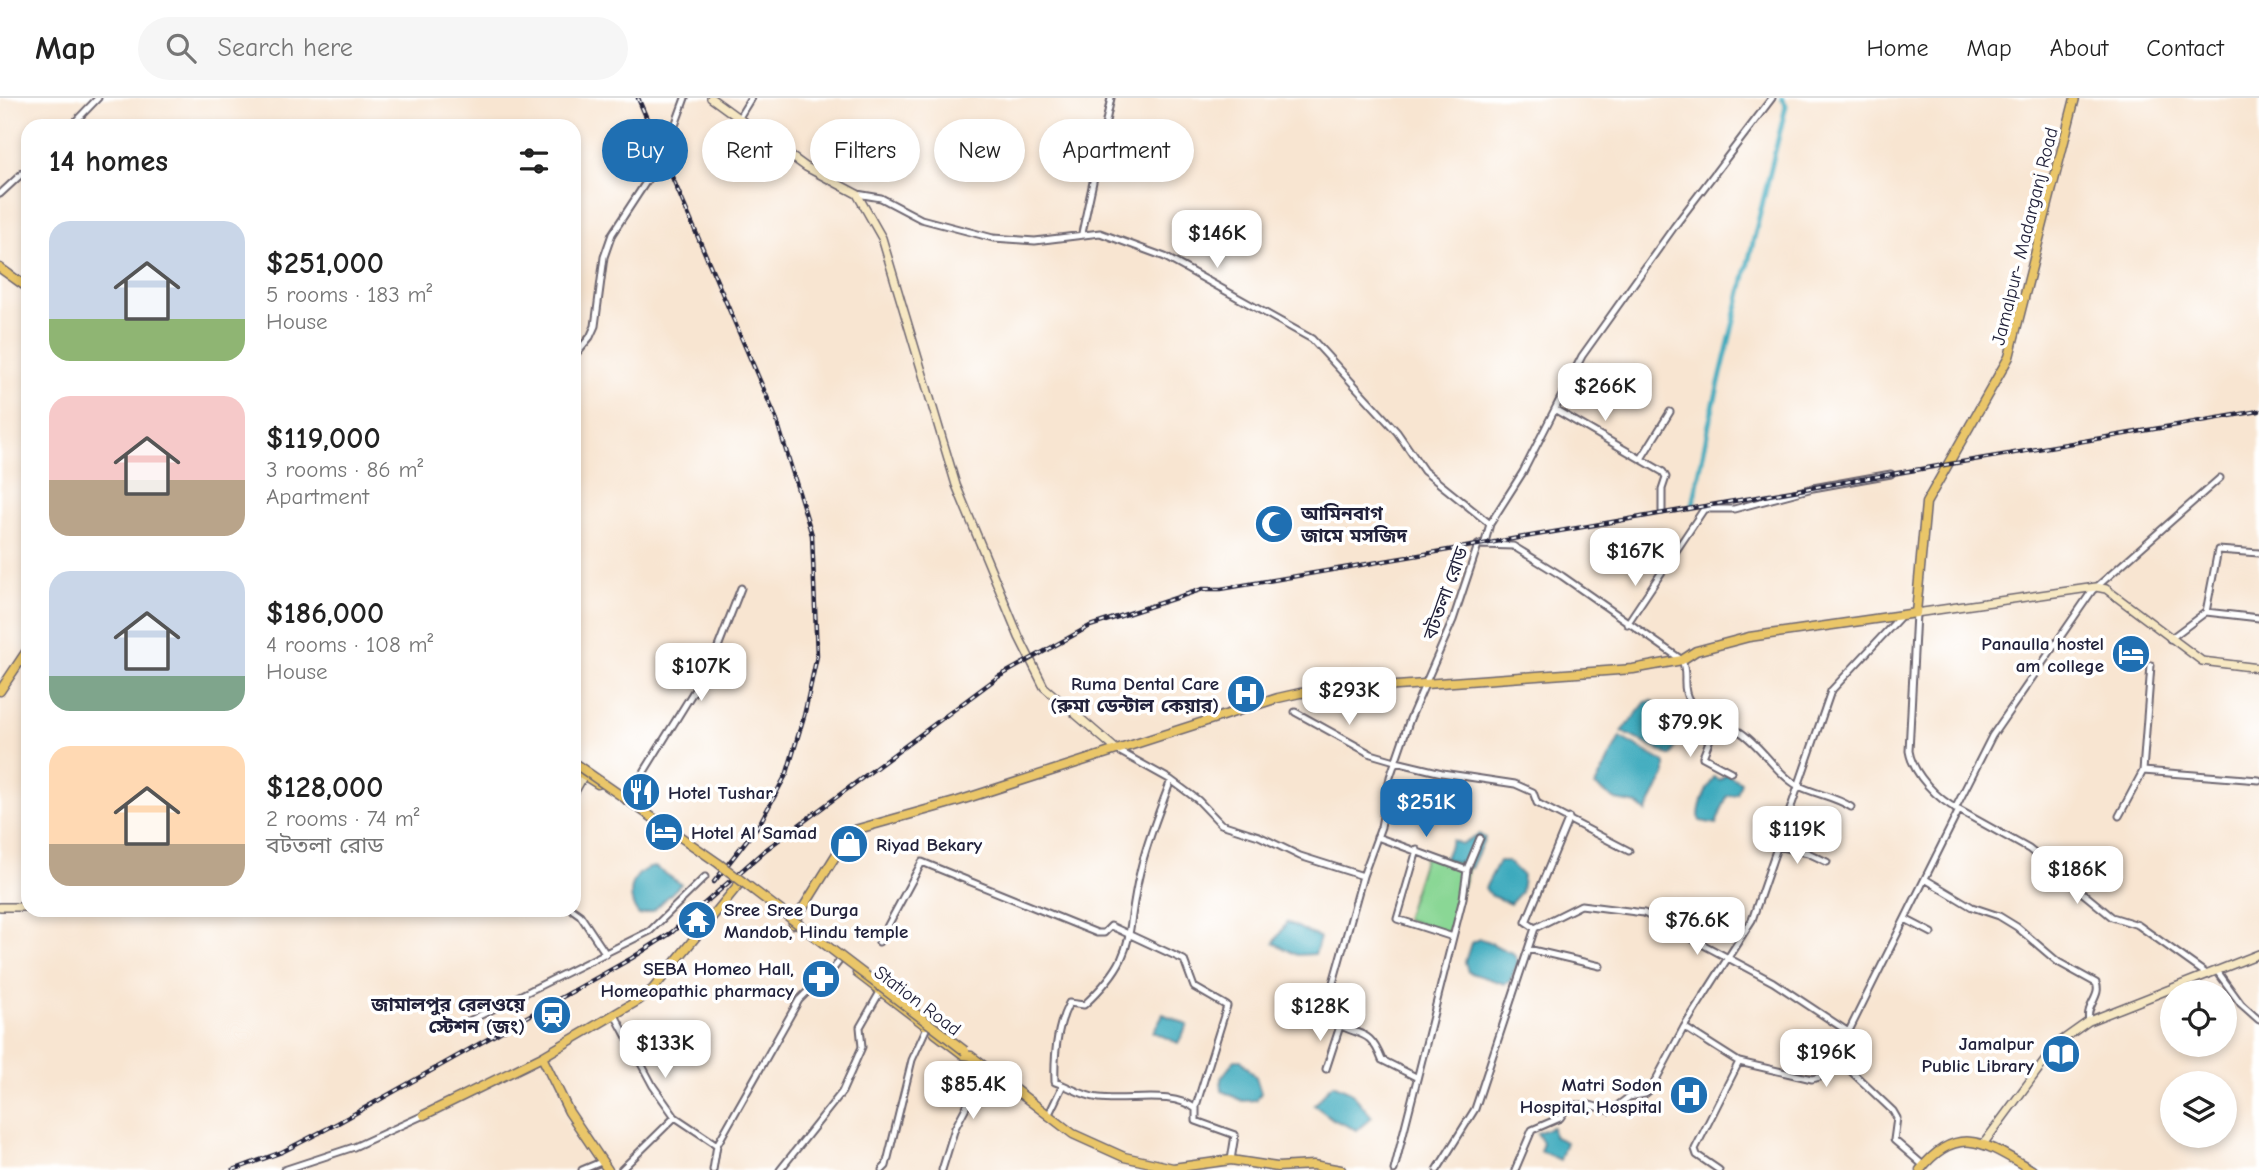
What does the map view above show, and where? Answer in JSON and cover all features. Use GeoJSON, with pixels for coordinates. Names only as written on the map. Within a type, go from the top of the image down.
{"type":"FeatureCollection","features":[{"type":"Feature","properties":{"kind":"main road"},"geometry":{"type":"LineString","coordinates":[[711,98],[740,116],[806,167],[857,194],[882,238],[956,485],[1027,655],[1044,687],[1117,750]]}},
{"type":"Feature","properties":{"kind":"main road","name":"Jamalpur- Madarganj Road"},"geometry":{"type":"LineString","coordinates":[[1916,613],[1926,503],[2009,357],[2075,98]]}},
{"type":"Feature","properties":{"kind":"main road"},"geometry":{"type":"LineString","coordinates":[[0,268],[21,283]]}},
{"type":"Feature","properties":{"kind":"main road"},"geometry":{"type":"LineString","coordinates":[[793,924],[851,831],[958,801],[1300,693],[1633,669],[1682,660],[1696,651],[1749,637],[2096,587],[2106,589],[2202,661],[2211,665],[2259,668]]}},
{"type":"Feature","properties":{"kind":"main road"},"geometry":{"type":"LineString","coordinates":[[0,691],[21,660]]}},
{"type":"Feature","properties":{"kind":"main road"},"geometry":{"type":"LineString","coordinates":[[581,768],[707,855],[968,1054]]}},
{"type":"Feature","properties":{"kind":"main road","name":"Station Road"},"geometry":{"type":"LineString","coordinates":[[581,773],[626,801],[1073,1134],[1124,1157],[1173,1168],[1231,1160],[1278,1167],[1313,1165],[1341,1170]]}},
{"type":"Feature","properties":{"kind":"main road"},"geometry":{"type":"LineString","coordinates":[[581,780],[584,775]]}},
{"type":"Feature","properties":{"kind":"main road"},"geometry":{"type":"LineString","coordinates":[[425,1115],[542,1057],[615,1015],[653,989],[739,884]]}},
{"type":"Feature","properties":{"kind":"main road"},"geometry":{"type":"LineString","coordinates":[[0,907],[21,907]]}},
{"type":"Feature","properties":{"kind":"main road"},"geometry":{"type":"LineString","coordinates":[[1984,1143],[2051,1051],[2089,1021],[2259,954]]}},
{"type":"Feature","properties":{"kind":"main road"},"geometry":{"type":"LineString","coordinates":[[542,1057],[569,1112],[608,1170]]}},
{"type":"Feature","properties":{"kind":"main road"},"geometry":{"type":"LineString","coordinates":[[1922,1168],[1935,1152],[1960,1141],[1984,1143],[2032,1170]]}},
{"type":"Feature","properties":{"kind":"main road"},"geometry":{"type":"LineString","coordinates":[[1229,1170],[1231,1160]]}},
{"type":"Feature","properties":{"kind":"street"},"geometry":{"type":"LineString","coordinates":[[78,119],[98,98]]}},
{"type":"Feature","properties":{"kind":"street"},"geometry":{"type":"LineString","coordinates":[[581,348],[595,326],[604,257],[612,234],[665,153],[685,98]]}},
{"type":"Feature","properties":{"kind":"street"},"geometry":{"type":"LineString","coordinates":[[740,116],[751,98]]}},
{"type":"Feature","properties":{"kind":"street"},"geometry":{"type":"LineString","coordinates":[[1082,233],[1111,98]]}},
{"type":"Feature","properties":{"kind":"street","name":"বটতলা রোড"},"geometry":{"type":"LineString","coordinates":[[1340,1026],[1334,1022],[1333,983],[1363,876],[1377,837],[1395,762],[1453,620],[1478,545],[1485,542],[1490,524],[1523,472],[1582,356],[1674,227],[1772,98]]}},
{"type":"Feature","properties":{"kind":"street"},"geometry":{"type":"LineString","coordinates":[[0,194],[21,174]]}},
{"type":"Feature","properties":{"kind":"street"},"geometry":{"type":"LineString","coordinates":[[857,194],[881,198],[921,219],[993,238],[1035,241],[1082,233],[1100,233],[1165,257],[1299,329],[1330,356],[1397,432],[1424,471],[1490,524]]}},
{"type":"Feature","properties":{"kind":"street"},"geometry":{"type":"LineString","coordinates":[[1556,410],[1641,459],[1666,477],[1661,489],[1662,511]]}},
{"type":"Feature","properties":{"kind":"street"},"geometry":{"type":"LineString","coordinates":[[1641,459],[1670,412]]}},
{"type":"Feature","properties":{"kind":"street"},"geometry":{"type":"LineString","coordinates":[[1627,624],[1704,509],[1734,509],[1813,488],[1891,474]]}},
{"type":"Feature","properties":{"kind":"street"},"geometry":{"type":"LineString","coordinates":[[1684,1027],[1739,1062],[1812,1079],[1820,1077],[1850,1033],[1992,736],[2096,587],[2103,584],[2220,478]]}},
{"type":"Feature","properties":{"kind":"street"},"geometry":{"type":"LineString","coordinates":[[1478,545],[1513,546],[1562,576],[1682,660],[1685,666],[1682,685],[1696,709],[1705,718],[1741,732],[1797,785],[1839,800],[1850,807]]}},
{"type":"Feature","properties":{"kind":"street"},"geometry":{"type":"LineString","coordinates":[[2171,639],[2206,612],[2218,550],[2259,553]]}},
{"type":"Feature","properties":{"kind":"street"},"geometry":{"type":"LineString","coordinates":[[626,801],[713,660],[741,588]]}},
{"type":"Feature","properties":{"kind":"street"},"geometry":{"type":"LineString","coordinates":[[2206,612],[2259,618]]}},
{"type":"Feature","properties":{"kind":"street"},"geometry":{"type":"LineString","coordinates":[[1916,613],[1909,751],[1911,762],[1922,779],[1957,810],[2029,849],[2112,917],[2138,925],[2208,975]]}},
{"type":"Feature","properties":{"kind":"street"},"geometry":{"type":"LineString","coordinates":[[1515,1170],[1532,1130],[1559,1118],[1569,1105],[1590,1105],[1609,1111],[1617,1109],[1629,1097],[1645,1094],[1651,1089],[1684,1027],[1752,920],[1831,691],[1901,615]]}},
{"type":"Feature","properties":{"kind":"street"},"geometry":{"type":"LineString","coordinates":[[2119,816],[2143,771],[2151,665]]}},
{"type":"Feature","properties":{"kind":"street"},"geometry":{"type":"LineString","coordinates":[[1295,712],[1371,754],[1395,762],[1442,773],[1515,784],[1534,792],[1537,803],[1629,851]]}},
{"type":"Feature","properties":{"kind":"street"},"geometry":{"type":"LineString","coordinates":[[1717,721],[1703,757],[1731,772]]}},
{"type":"Feature","properties":{"kind":"street"},"geometry":{"type":"LineString","coordinates":[[1117,750],[1171,780],[1198,800],[1221,824],[1259,836],[1300,856],[1363,876]]}},
{"type":"Feature","properties":{"kind":"street"},"geometry":{"type":"LineString","coordinates":[[2143,771],[2259,780]]}},
{"type":"Feature","properties":{"kind":"street"},"geometry":{"type":"LineString","coordinates":[[1171,780],[1139,874],[1131,933],[1120,966],[1084,1005],[1069,1003],[1062,1015],[1054,1061],[1055,1082],[1095,1098],[1153,1098],[1190,1105],[1196,1109]]}},
{"type":"Feature","properties":{"kind":"street"},"geometry":{"type":"LineString","coordinates":[[1535,928],[1526,922],[1569,818]]}},
{"type":"Feature","properties":{"kind":"street"},"geometry":{"type":"LineString","coordinates":[[1377,837],[1467,869]]}},
{"type":"Feature","properties":{"kind":"street"},"geometry":{"type":"LineString","coordinates":[[1394,1170],[1453,937],[1467,869],[1480,838]]}},
{"type":"Feature","properties":{"kind":"street"},"geometry":{"type":"LineString","coordinates":[[1777,846],[1808,853],[1827,862]]}},
{"type":"Feature","properties":{"kind":"street"},"geometry":{"type":"LineString","coordinates":[[1417,850],[1397,919],[1453,937]]}},
{"type":"Feature","properties":{"kind":"street"},"geometry":{"type":"LineString","coordinates":[[879,942],[922,862],[1097,933],[1102,934],[1111,926],[1131,933],[1184,960],[1195,986],[1227,1006],[1196,1109],[1196,1121],[1235,1135],[1231,1160]]}},
{"type":"Feature","properties":{"kind":"street"},"geometry":{"type":"LineString","coordinates":[[469,1021],[650,931],[705,877]]}},
{"type":"Feature","properties":{"kind":"street"},"geometry":{"type":"LineString","coordinates":[[1925,879],[1972,907],[1999,916],[2017,927],[2058,962],[2096,983],[2098,991],[2087,1012],[2089,1021]]}},
{"type":"Feature","properties":{"kind":"street"},"geometry":{"type":"LineString","coordinates":[[1437,1170],[1475,1109],[1535,928],[1581,905],[1644,913],[1773,982],[1850,1033]]}},
{"type":"Feature","properties":{"kind":"street"},"geometry":{"type":"LineString","coordinates":[[581,916],[606,954]]}},
{"type":"Feature","properties":{"kind":"street"},"geometry":{"type":"LineString","coordinates":[[1905,919],[1932,933]]}},
{"type":"Feature","properties":{"kind":"street"},"geometry":{"type":"LineString","coordinates":[[1528,949],[1600,966]]}},
{"type":"Feature","properties":{"kind":"street"},"geometry":{"type":"LineString","coordinates":[[713,1170],[717,1145],[799,1000],[820,986],[840,960]]}},
{"type":"Feature","properties":{"kind":"street"},"geometry":{"type":"LineString","coordinates":[[2217,971],[2241,1004],[2259,1020]]}},
{"type":"Feature","properties":{"kind":"street"},"geometry":{"type":"LineString","coordinates":[[780,1170],[842,1092],[862,1047],[860,1027],[880,992]]}},
{"type":"Feature","properties":{"kind":"street"},"geometry":{"type":"LineString","coordinates":[[615,1015],[653,1086],[674,1117],[717,1145]]}},
{"type":"Feature","properties":{"kind":"street"},"geometry":{"type":"LineString","coordinates":[[1326,1069],[1340,1026],[1368,1035],[1375,1041],[1382,1060],[1416,1077]]}},
{"type":"Feature","properties":{"kind":"street"},"geometry":{"type":"LineString","coordinates":[[882,1170],[886,1166],[912,1060],[927,1027]]}},
{"type":"Feature","properties":{"kind":"street"},"geometry":{"type":"LineString","coordinates":[[1836,1057],[1893,1111],[1897,1118],[1894,1140],[1922,1168]]}},
{"type":"Feature","properties":{"kind":"street"},"geometry":{"type":"LineString","coordinates":[[1719,1170],[1697,1155],[1695,1149],[1739,1062]]}},
{"type":"Feature","properties":{"kind":"street"},"geometry":{"type":"LineString","coordinates":[[942,1170],[955,1128],[986,1069]]}},
{"type":"Feature","properties":{"kind":"street"},"geometry":{"type":"LineString","coordinates":[[1048,1116],[1063,1085]]}},
{"type":"Feature","properties":{"kind":"street"},"geometry":{"type":"LineString","coordinates":[[285,1170],[354,1147],[425,1115]]}},
{"type":"Feature","properties":{"kind":"street"},"geometry":{"type":"LineString","coordinates":[[621,1170],[674,1117]]}},
{"type":"Feature","properties":{"kind":"street"},"geometry":{"type":"LineString","coordinates":[[582,1170],[601,1162]]}},
{"type":"Feature","properties":{"kind":"green space"},"geometry":{"type":"Polygon","coordinates":[[[1426,853],[1469,867],[1448,933],[1405,919],[1426,853]]]}},
{"type":"Feature","properties":{"kind":"water"},"geometry":{"type":"Polygon","coordinates":[[[1653,701],[1686,725],[1671,756],[1622,732],[1646,702],[1653,701]]]}},
{"type":"Feature","properties":{"kind":"water"},"geometry":{"type":"Polygon","coordinates":[[[1620,737],[1665,763],[1665,775],[1646,812],[1637,804],[1616,800],[1595,786],[1620,737]]]}},
{"type":"Feature","properties":{"kind":"water"},"geometry":{"type":"Polygon","coordinates":[[[1726,774],[1741,782],[1737,794],[1727,796],[1716,824],[1700,821],[1701,805],[1708,787],[1714,777],[1720,780],[1726,774]]]}},
{"type":"Feature","properties":{"kind":"water"},"geometry":{"type":"Polygon","coordinates":[[[1479,834],[1485,838],[1471,868],[1445,858],[1452,840],[1461,844],[1479,834]]]}},
{"type":"Feature","properties":{"kind":"water"},"geometry":{"type":"Polygon","coordinates":[[[1499,861],[1508,861],[1523,876],[1521,892],[1510,904],[1490,895],[1485,888],[1499,861]]]}},
{"type":"Feature","properties":{"kind":"water"},"geometry":{"type":"Polygon","coordinates":[[[655,867],[681,884],[653,911],[639,915],[632,901],[632,885],[640,873],[655,867]]]}},
{"type":"Feature","properties":{"kind":"water"},"geometry":{"type":"Polygon","coordinates":[[[1287,922],[1320,938],[1315,954],[1297,955],[1274,943],[1287,922]]]}},
{"type":"Feature","properties":{"kind":"water"},"geometry":{"type":"Polygon","coordinates":[[[1480,939],[1513,953],[1518,962],[1510,981],[1505,984],[1468,972],[1465,962],[1471,943],[1480,939]]]}},
{"type":"Feature","properties":{"kind":"water"},"geometry":{"type":"Polygon","coordinates":[[[1163,1014],[1188,1025],[1178,1043],[1153,1032],[1163,1014]]]}},
{"type":"Feature","properties":{"kind":"water"},"geometry":{"type":"Polygon","coordinates":[[[1235,1060],[1241,1060],[1256,1077],[1261,1093],[1256,1100],[1243,1101],[1222,1091],[1221,1078],[1235,1060]]]}},
{"type":"Feature","properties":{"kind":"water"},"geometry":{"type":"Polygon","coordinates":[[[1333,1084],[1351,1092],[1372,1117],[1357,1130],[1334,1120],[1314,1105],[1333,1084]]]}},
{"type":"Feature","properties":{"kind":"water"},"geometry":{"type":"Polygon","coordinates":[[[1552,1127],[1553,1136],[1566,1142],[1560,1160],[1540,1151],[1543,1143],[1537,1133],[1552,1127]]]}},
{"type":"Feature","properties":{"kind":"waterway"},"geometry":{"type":"LineString","coordinates":[[1693,505],[1709,424],[1786,106],[1782,98]]}},
{"type":"Feature","properties":{"kind":"railway"},"geometry":{"type":"LineString","coordinates":[[638,98],[776,418],[812,535],[817,656],[804,716],[787,773],[760,823],[714,882]]}},
{"type":"Feature","properties":{"kind":"railway"},"geometry":{"type":"LineString","coordinates":[[233,1170],[282,1152],[338,1123],[632,958],[671,933],[764,851],[998,677],[1090,626],[1203,589],[1221,589],[2259,411]]}},
{"type":"Feature","properties":{"kind":"place","name":"আমিনবাগ জামে মসজিদ"},"geometry":{"type":"Point","coordinates":[1274,524]}},
{"type":"Feature","properties":{"kind":"place","name":"Panaulla hostel am college"},"geometry":{"type":"Point","coordinates":[2131,654]}},
{"type":"Feature","properties":{"kind":"place","name":"Ruma Dental Care (রুমা ডেন্টাল কেয়ার)"},"geometry":{"type":"Point","coordinates":[1246,694]}},
{"type":"Feature","properties":{"kind":"place","name":"Hotel Tushar"},"geometry":{"type":"Point","coordinates":[641,792]}},
{"type":"Feature","properties":{"kind":"place","name":"Hotel Al Samad"},"geometry":{"type":"Point","coordinates":[664,832]}},
{"type":"Feature","properties":{"kind":"place","name":"Riyad Bekary"},"geometry":{"type":"Point","coordinates":[849,844]}},
{"type":"Feature","properties":{"kind":"place","name":"Sree Sree Durga Mandob, Hindu temple"},"geometry":{"type":"Point","coordinates":[697,920]}},
{"type":"Feature","properties":{"kind":"place","name":"SEBA Homeo Hall, Homeopathic pharmacy"},"geometry":{"type":"Point","coordinates":[821,979]}},
{"type":"Feature","properties":{"kind":"place","name":"জামালপুর রেলওয়ে স্টেশন (জং)"},"geometry":{"type":"Point","coordinates":[552,1015]}},
{"type":"Feature","properties":{"kind":"place","name":"Jamalpur Public Library"},"geometry":{"type":"Point","coordinates":[2061,1054]}},
{"type":"Feature","properties":{"kind":"place","name":"Matri Sodon Hospital, Hospital"},"geometry":{"type":"Point","coordinates":[1689,1095]}}]}
